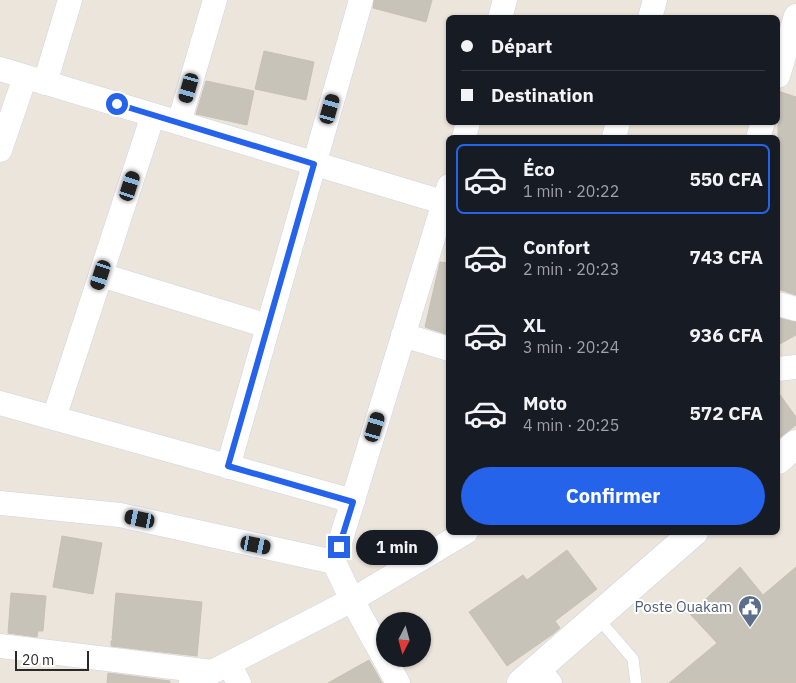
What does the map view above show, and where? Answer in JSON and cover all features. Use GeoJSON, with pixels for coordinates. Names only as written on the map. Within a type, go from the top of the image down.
{"type":"FeatureCollection","features":[{"type":"Feature","properties":{"kind":"street"},"geometry":{"type":"LineString","coordinates":[[0,150],[35,80],[70,0]]}},
{"type":"Feature","properties":{"kind":"street"},"geometry":{"type":"LineString","coordinates":[[179,123],[215,0]]}},
{"type":"Feature","properties":{"kind":"street"},"geometry":{"type":"LineString","coordinates":[[228,466],[361,0]]}},
{"type":"Feature","properties":{"kind":"street"},"geometry":{"type":"LineString","coordinates":[[501,15],[505,0]]}},
{"type":"Feature","properties":{"kind":"street"},"geometry":{"type":"LineString","coordinates":[[651,15],[655,0]]}},
{"type":"Feature","properties":{"kind":"street"},"geometry":{"type":"LineString","coordinates":[[780,69],[796,16]]}},
{"type":"Feature","properties":{"kind":"street"},"geometry":{"type":"LineString","coordinates":[[0,69],[314,164],[446,198]]}},
{"type":"Feature","properties":{"kind":"street"},"geometry":{"type":"LineString","coordinates":[[54,418],[153,115]]}},
{"type":"Feature","properties":{"kind":"street"},"geometry":{"type":"LineString","coordinates":[[398,683],[352,600],[334,562],[446,201]]}},
{"type":"Feature","properties":{"kind":"street"},"geometry":{"type":"LineString","coordinates":[[101,275],[268,326]]}},
{"type":"Feature","properties":{"kind":"street"},"geometry":{"type":"LineString","coordinates":[[780,305],[796,309]]}},
{"type":"Feature","properties":{"kind":"street"},"geometry":{"type":"LineString","coordinates":[[404,335],[446,347]]}},
{"type":"Feature","properties":{"kind":"street"},"geometry":{"type":"LineString","coordinates":[[780,369],[796,367]]}},
{"type":"Feature","properties":{"kind":"street"},"geometry":{"type":"LineString","coordinates":[[0,403],[353,502]]}},
{"type":"Feature","properties":{"kind":"street"},"geometry":{"type":"LineString","coordinates":[[780,458],[796,444]]}},
{"type":"Feature","properties":{"kind":"street"},"geometry":{"type":"LineString","coordinates":[[0,503],[120,515],[334,562]]}},
{"type":"Feature","properties":{"kind":"street"},"geometry":{"type":"LineString","coordinates":[[0,646],[218,675],[352,600],[461,535]]}},
{"type":"Feature","properties":{"kind":"street"},"geometry":{"type":"LineString","coordinates":[[536,678],[597,617],[691,535]]}},
{"type":"Feature","properties":{"kind":"lane"},"geometry":{"type":"LineString","coordinates":[[597,617],[633,659],[636,683]]}},
{"type":"Feature","properties":{"kind":"building"},"geometry":{"type":"Polygon","coordinates":[[[374,0],[432,0],[426,22],[373,8],[374,0]]]}},
{"type":"Feature","properties":{"kind":"building"},"geometry":{"type":"Polygon","coordinates":[[[264,51],[314,62],[306,100],[255,89],[264,51]]]}},
{"type":"Feature","properties":{"kind":"building"},"geometry":{"type":"Polygon","coordinates":[[[206,81],[254,91],[247,125],[196,114],[206,81]]]}},
{"type":"Feature","properties":{"kind":"building"},"geometry":{"type":"Polygon","coordinates":[[[780,92],[796,97],[796,295],[780,290],[780,135],[778,135],[778,125],[780,125],[780,92]]]}},
{"type":"Feature","properties":{"kind":"building"},"geometry":{"type":"Polygon","coordinates":[[[440,262],[446,263],[446,334],[425,327],[440,262]]]}},
{"type":"Feature","properties":{"kind":"building"},"geometry":{"type":"Polygon","coordinates":[[[780,318],[796,322],[796,335],[780,344],[780,318]]]}},
{"type":"Feature","properties":{"kind":"building"},"geometry":{"type":"Polygon","coordinates":[[[780,395],[796,417],[796,425],[780,437],[780,395]]]}},
{"type":"Feature","properties":{"kind":"building"},"geometry":{"type":"Polygon","coordinates":[[[62,536],[102,543],[93,594],[53,587],[62,536]]]}},
{"type":"Feature","properties":{"kind":"building"},"geometry":{"type":"Polygon","coordinates":[[[567,550],[597,589],[555,621],[560,628],[553,634],[507,666],[469,612],[523,575],[527,580],[567,550]]]}},
{"type":"Feature","properties":{"kind":"building","name":"Poste Ouakam"},"geometry":{"type":"Polygon","coordinates":[[[740,567],[763,595],[796,567],[796,683],[669,683],[717,643],[690,614],[740,567]]]}},
{"type":"Feature","properties":{"kind":"building"},"geometry":{"type":"Polygon","coordinates":[[[11,593],[46,596],[43,631],[38,631],[37,637],[8,633],[11,593]]]}},
{"type":"Feature","properties":{"kind":"building"},"geometry":{"type":"Polygon","coordinates":[[[116,593],[202,602],[197,656],[111,646],[111,641],[114,639],[112,639],[116,593]]]}},
{"type":"Feature","properties":{"kind":"building"},"geometry":{"type":"Polygon","coordinates":[[[369,660],[382,683],[328,683],[369,660]]]}},
{"type":"Feature","properties":{"kind":"building"},"geometry":{"type":"Polygon","coordinates":[[[108,673],[170,681],[170,683],[107,683],[108,673]]]}},
{"type":"Feature","properties":{"kind":"place","name":"Poste Ouakam"},"geometry":{"type":"Point","coordinates":[750,628]}},
{"type":"Feature","properties":{"kind":"route"},"geometry":{"type":"LineString","coordinates":[[117,104],[314,164],[228,466],[353,502],[339,547]]}}]}
